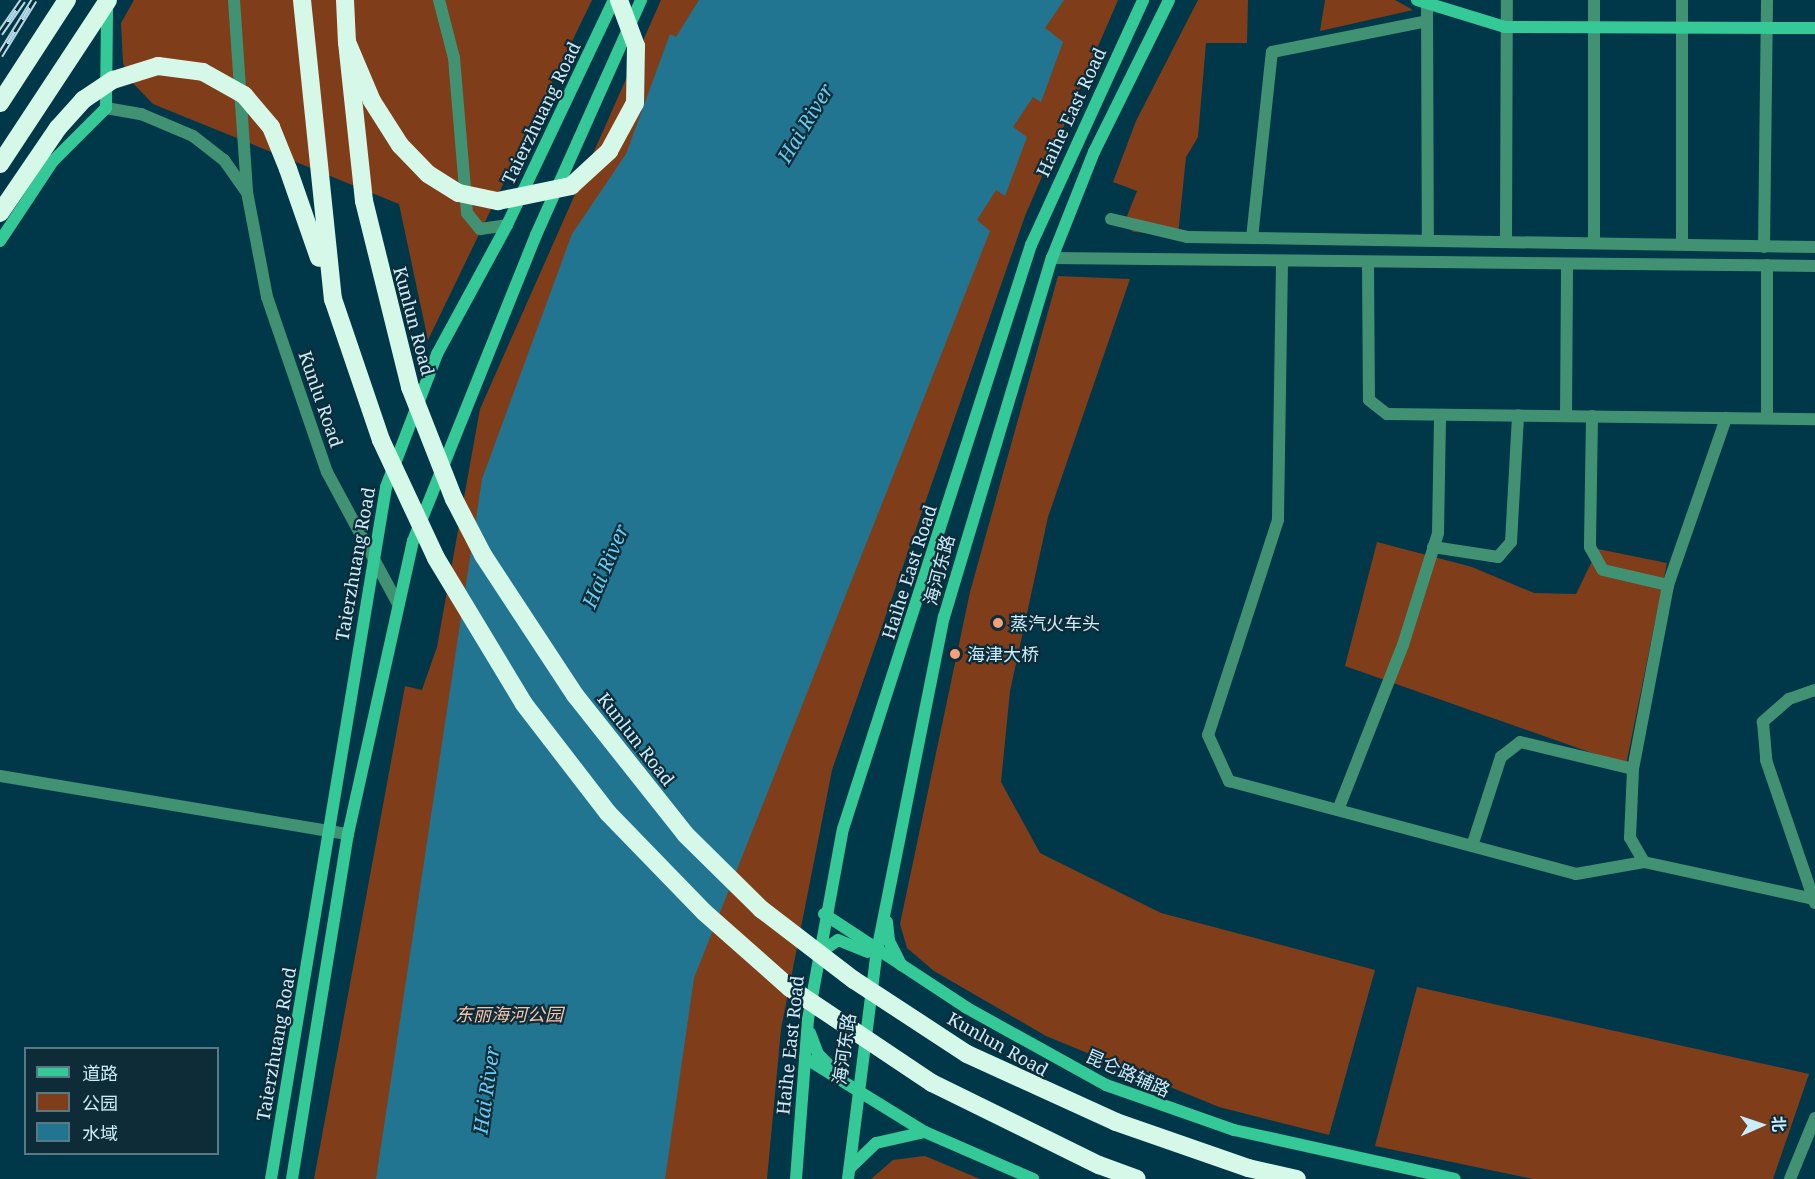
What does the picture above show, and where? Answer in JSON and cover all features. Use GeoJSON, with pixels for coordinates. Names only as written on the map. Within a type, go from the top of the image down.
{"type":"FeatureCollection","features":[{"type":"Feature","properties":{"kind":"highway"},"geometry":{"type":"LineString","coordinates":[[0,103],[68,0]]}},
{"type":"Feature","properties":{"kind":"highway"},"geometry":{"type":"LineString","coordinates":[[0,164],[108,0]]}},
{"type":"Feature","properties":{"kind":"highway"},"geometry":{"type":"LineString","coordinates":[[298,0],[304,33]]}},
{"type":"Feature","properties":{"kind":"highway"},"geometry":{"type":"LineString","coordinates":[[302,0],[333,298]]}},
{"type":"Feature","properties":{"kind":"highway","name":"Kunlun Road"},"geometry":{"type":"LineString","coordinates":[[345,0],[347,42],[364,201],[410,387],[454,499],[483,555],[575,695],[685,834],[761,909],[854,980],[967,1054],[1116,1122],[1248,1168],[1297,1179]]}},
{"type":"Feature","properties":{"kind":"highway"},"geometry":{"type":"LineString","coordinates":[[347,42],[372,101],[400,146],[428,174],[459,193],[498,201],[542,196],[571,186],[591,169],[623,131],[635,103],[636,46],[619,0]]}},
{"type":"Feature","properties":{"kind":"highway"},"geometry":{"type":"LineString","coordinates":[[0,213],[58,128],[98,90],[144,69],[203,72],[244,95],[271,127],[381,440],[436,558],[524,704],[608,813],[704,912],[790,988],[932,1083],[1099,1165],[1137,1179]]}},
{"type":"Feature","properties":{"kind":"main road"},"geometry":{"type":"LineString","coordinates":[[0,241],[52,161],[106,108],[108,0]]}},
{"type":"Feature","properties":{"kind":"main road","name":"Taierzhuang Road"},"geometry":{"type":"LineString","coordinates":[[271,1179],[330,831],[372,558],[386,488],[404,434],[437,354],[507,225],[614,0]]}},
{"type":"Feature","properties":{"kind":"main road","name":"Taierzhuang Road"},"geometry":{"type":"LineString","coordinates":[[292,1179],[348,834],[398,604],[429,496],[536,235],[641,0]]}},
{"type":"Feature","properties":{"kind":"main road","name":"Haihe East Road"},"geometry":{"type":"LineString","coordinates":[[796,1179],[808,1019],[824,914],[843,829],[1030,245],[1143,0]]}},
{"type":"Feature","properties":{"kind":"main road","name":"海河东路"},"geometry":{"type":"LineString","coordinates":[[849,1174],[857,1090],[877,953],[944,617],[1052,258],[1094,152],[1169,0]]}},
{"type":"Feature","properties":{"kind":"main road"},"geometry":{"type":"LineString","coordinates":[[1424,2],[1506,27],[1815,28]]}},
{"type":"Feature","properties":{"kind":"main road"},"geometry":{"type":"LineString","coordinates":[[886,903],[889,941],[903,967]]}},
{"type":"Feature","properties":{"kind":"main road"},"geometry":{"type":"LineString","coordinates":[[824,914],[877,953]]}},
{"type":"Feature","properties":{"kind":"main road"},"geometry":{"type":"LineString","coordinates":[[818,955],[827,943],[837,940],[877,953]]}},
{"type":"Feature","properties":{"kind":"main road","name":"昆仑路辅路"},"geometry":{"type":"LineString","coordinates":[[877,953],[1047,1054],[1171,1112],[1278,1142],[1455,1179]]}},
{"type":"Feature","properties":{"kind":"main road"},"geometry":{"type":"LineString","coordinates":[[808,1019],[818,1054],[857,1090]]}},
{"type":"Feature","properties":{"kind":"main road"},"geometry":{"type":"LineString","coordinates":[[805,1058],[926,1132],[1033,1179]]}},
{"type":"Feature","properties":{"kind":"main road"},"geometry":{"type":"LineString","coordinates":[[849,1174],[876,1143],[926,1132]]}},
{"type":"Feature","properties":{"kind":"street","name":"Kunlu Road"},"geometry":{"type":"LineString","coordinates":[[234,0],[247,192],[267,297],[327,472],[398,604]]}},
{"type":"Feature","properties":{"kind":"street"},"geometry":{"type":"LineString","coordinates":[[439,0],[454,58],[467,213],[480,230],[507,225]]}},
{"type":"Feature","properties":{"kind":"street"},"geometry":{"type":"LineString","coordinates":[[1506,240],[1507,0]]}},
{"type":"Feature","properties":{"kind":"street"},"geometry":{"type":"LineString","coordinates":[[1594,0],[1594,241]]}},
{"type":"Feature","properties":{"kind":"street"},"geometry":{"type":"LineString","coordinates":[[1682,0],[1682,244]]}},
{"type":"Feature","properties":{"kind":"street"},"geometry":{"type":"LineString","coordinates":[[1764,247],[1767,0]]}},
{"type":"Feature","properties":{"kind":"street"},"geometry":{"type":"LineString","coordinates":[[1424,2],[1427,21],[1428,239]]}},
{"type":"Feature","properties":{"kind":"street"},"geometry":{"type":"LineString","coordinates":[[1252,238],[1272,52],[1427,21]]}},
{"type":"Feature","properties":{"kind":"street","name":"Kunlu Road"},"geometry":{"type":"LineString","coordinates":[[106,108],[141,114],[193,136],[224,160],[247,192]]}},
{"type":"Feature","properties":{"kind":"street"},"geometry":{"type":"LineString","coordinates":[[1111,219],[1187,237],[1594,241],[1815,247]]}},
{"type":"Feature","properties":{"kind":"street"},"geometry":{"type":"LineString","coordinates":[[1052,258],[1815,266]]}},
{"type":"Feature","properties":{"kind":"street"},"geometry":{"type":"LineString","coordinates":[[1282,262],[1278,520],[1208,735],[1229,781],[1576,874],[1644,862],[1814,901]]}},
{"type":"Feature","properties":{"kind":"street"},"geometry":{"type":"LineString","coordinates":[[1368,263],[1369,400],[1387,414],[1815,419]]}},
{"type":"Feature","properties":{"kind":"street"},"geometry":{"type":"LineString","coordinates":[[1566,416],[1567,264]]}},
{"type":"Feature","properties":{"kind":"street"},"geometry":{"type":"LineString","coordinates":[[1767,265],[1767,418]]}},
{"type":"Feature","properties":{"kind":"street"},"geometry":{"type":"LineString","coordinates":[[1338,810],[1403,645],[1433,547],[1440,415]]}},
{"type":"Feature","properties":{"kind":"street"},"geometry":{"type":"LineString","coordinates":[[1433,547],[1498,557],[1511,542],[1518,416]]}},
{"type":"Feature","properties":{"kind":"street"},"geometry":{"type":"LineString","coordinates":[[1592,416],[1590,548],[1603,570],[1668,585]]}},
{"type":"Feature","properties":{"kind":"street"},"geometry":{"type":"LineString","coordinates":[[1644,862],[1630,838],[1633,769],[1668,585],[1726,418]]}},
{"type":"Feature","properties":{"kind":"street"},"geometry":{"type":"LineString","coordinates":[[1814,901],[1766,760],[1763,722],[1789,699],[1815,690]]}},
{"type":"Feature","properties":{"kind":"street"},"geometry":{"type":"LineString","coordinates":[[1473,846],[1501,758],[1520,742],[1633,769]]}},
{"type":"Feature","properties":{"kind":"street"},"geometry":{"type":"LineString","coordinates":[[0,776],[348,834]]}},
{"type":"Feature","properties":{"kind":"street"},"geometry":{"type":"LineString","coordinates":[[1790,1179],[1815,1118]]}},
{"type":"Feature","properties":{"kind":"green space"},"geometry":{"type":"Polygon","coordinates":[[[134,0],[592,0],[428,340],[399,204],[153,104],[131,81],[123,63],[121,23],[134,0]]]}},
{"type":"Feature","properties":{"kind":"green space","name":"东丽海河公园"},"geometry":{"type":"Polygon","coordinates":[[[661,0],[1118,0],[1025,216],[832,770],[781,1029],[767,1179],[314,1179],[405,686],[422,690],[437,647],[480,409],[661,0]]]}},
{"type":"Feature","properties":{"kind":"green space"},"geometry":{"type":"Polygon","coordinates":[[[1198,0],[1248,0],[1247,43],[1206,43],[1198,137],[1186,157],[1178,235],[1134,232],[1123,226],[1137,191],[1113,182],[1136,121],[1198,0]]]}},
{"type":"Feature","properties":{"kind":"green space"},"geometry":{"type":"Polygon","coordinates":[[[1325,0],[1395,0],[1413,10],[1320,31],[1325,0]]]}},
{"type":"Feature","properties":{"kind":"green space"},"geometry":{"type":"Polygon","coordinates":[[[1058,276],[1130,279],[1048,517],[1010,691],[1001,782],[1040,853],[1161,913],[1375,970],[1329,1135],[1219,1107],[1046,1036],[934,971],[907,948],[900,924],[970,592],[1058,276]]]}},
{"type":"Feature","properties":{"kind":"green space"},"geometry":{"type":"Polygon","coordinates":[[[1377,542],[1472,567],[1534,593],[1576,594],[1598,549],[1667,563],[1626,765],[1345,666],[1377,542]]]}},
{"type":"Feature","properties":{"kind":"green space"},"geometry":{"type":"Polygon","coordinates":[[[1417,987],[1809,1074],[1773,1179],[1533,1179],[1375,1146],[1417,987]]]}},
{"type":"Feature","properties":{"kind":"green space"},"geometry":{"type":"Polygon","coordinates":[[[924,1156],[980,1179],[871,1179],[893,1160],[924,1156]]]}},
{"type":"Feature","properties":{"kind":"water","name":"Hai River"},"geometry":{"type":"Polygon","coordinates":[[[699,0],[1064,0],[1045,28],[1063,42],[1041,102],[1033,97],[1013,127],[1027,137],[1005,196],[996,190],[977,220],[990,231],[694,978],[665,1179],[376,1179],[482,479],[572,234],[626,154],[670,34],[676,37],[699,0]]]}},
{"type":"Feature","properties":{"kind":"railway"},"geometry":{"type":"LineString","coordinates":[[0,33],[23,0]]}},
{"type":"Feature","properties":{"kind":"railway"},"geometry":{"type":"LineString","coordinates":[[0,55],[34,0]]}},
{"type":"Feature","properties":{"kind":"place","name":"蒸汽火车头"},"geometry":{"type":"Point","coordinates":[998,623]}},
{"type":"Feature","properties":{"kind":"place","name":"海津大桥"},"geometry":{"type":"Point","coordinates":[955,654]}}]}
